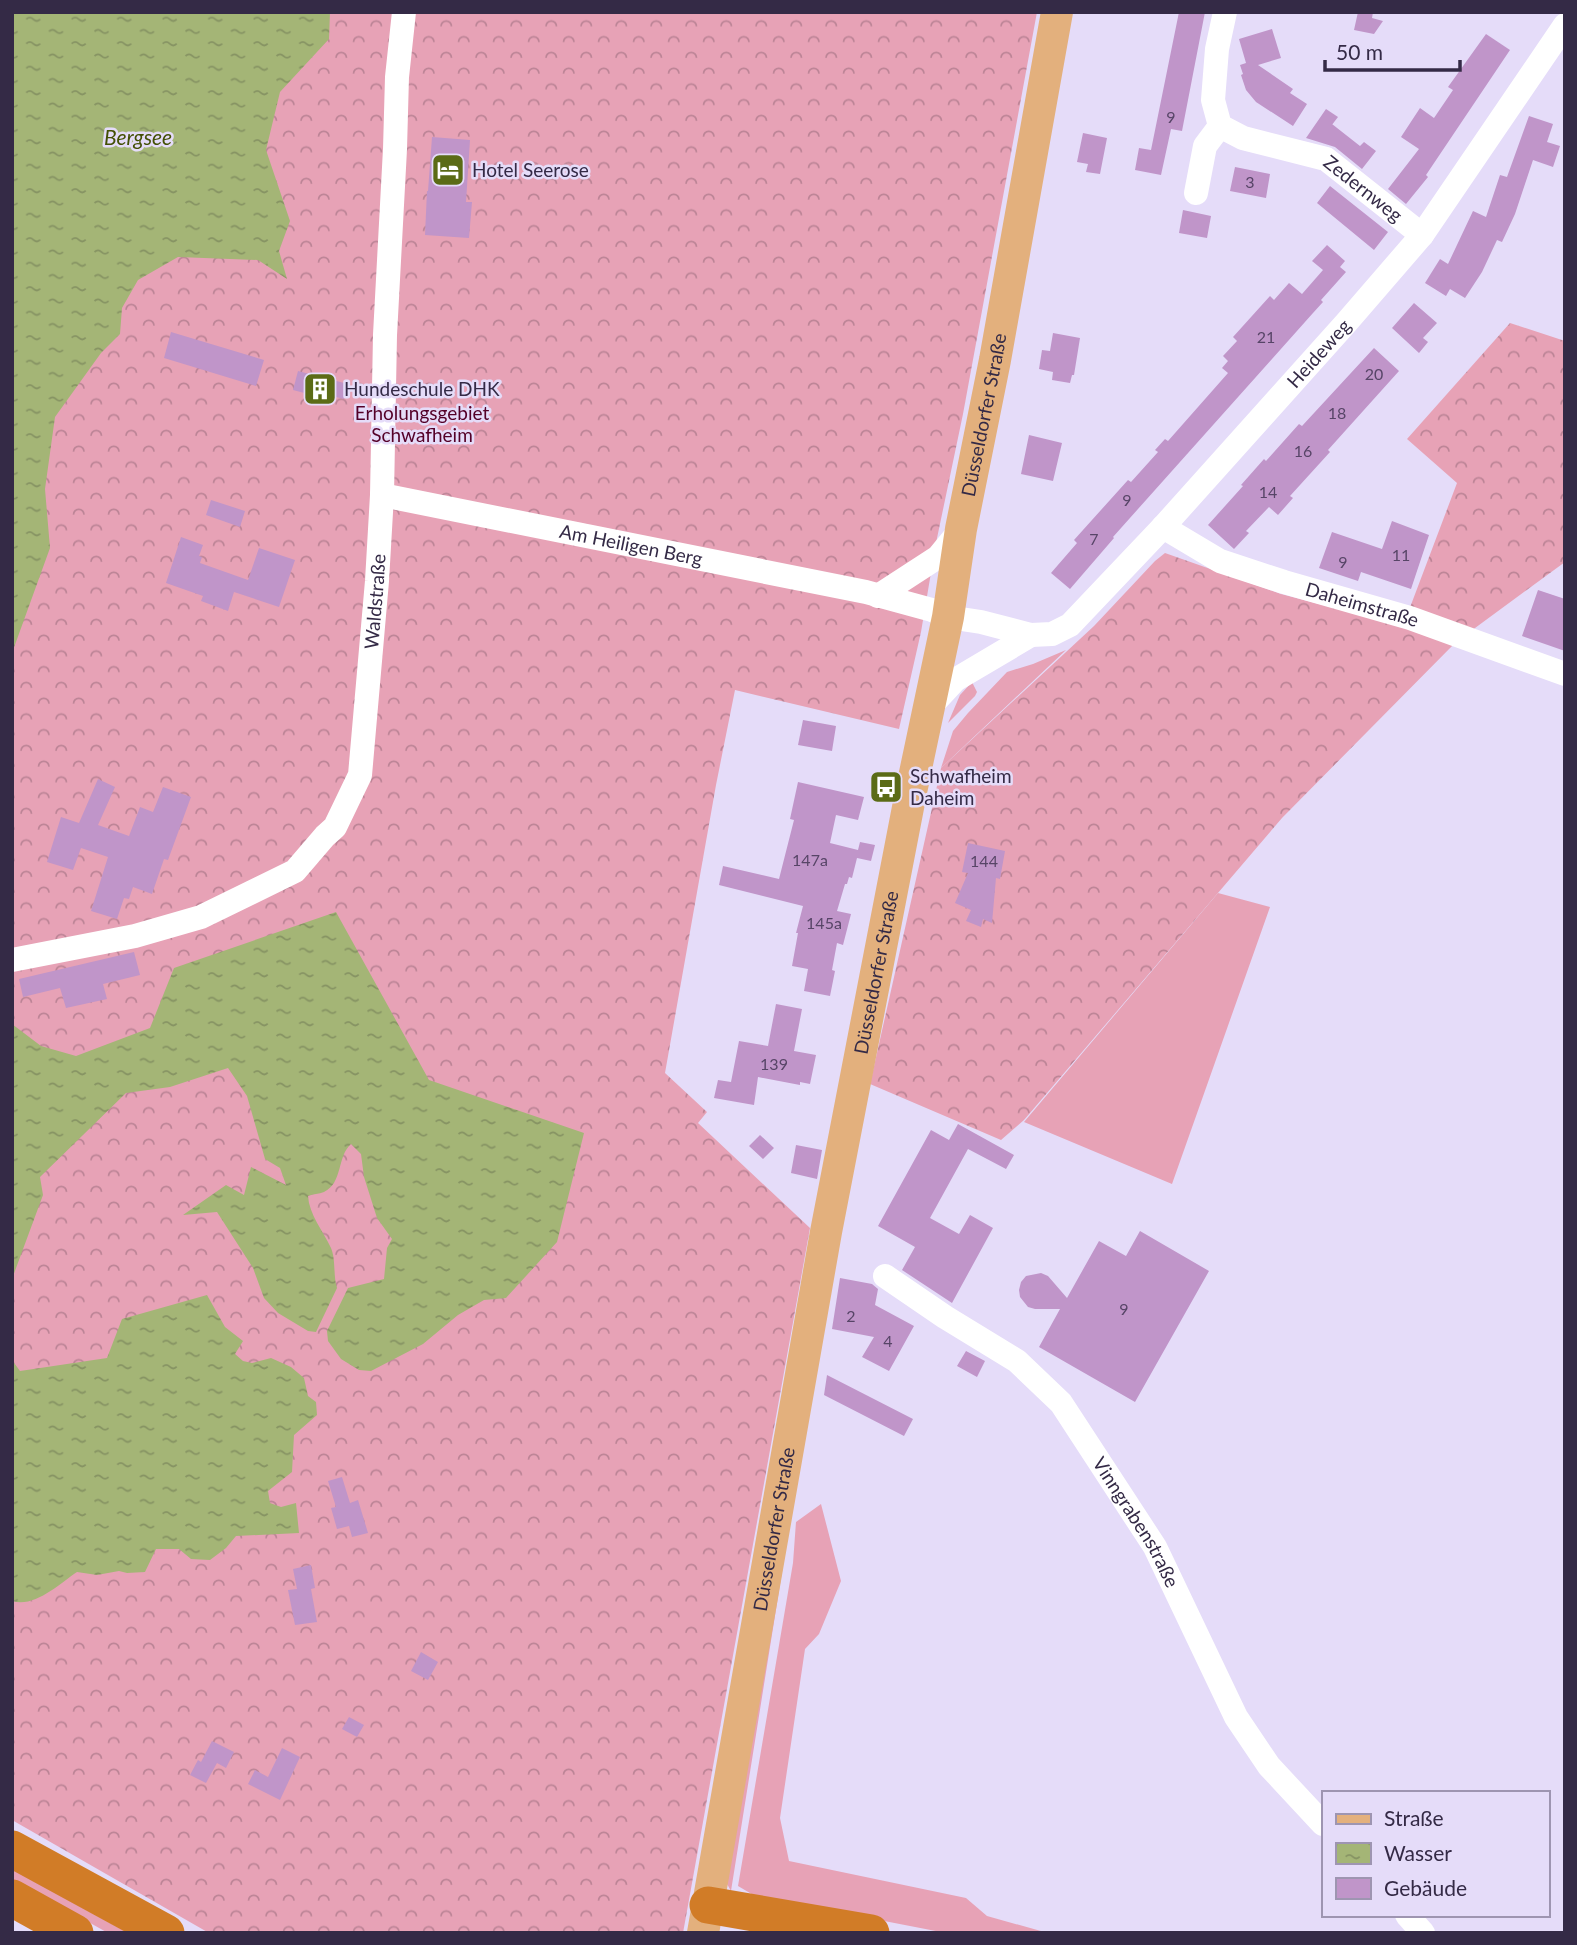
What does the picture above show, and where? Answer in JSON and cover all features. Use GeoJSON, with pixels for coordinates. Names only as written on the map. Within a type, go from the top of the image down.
{"type":"FeatureCollection","features":[{"type":"Feature","properties":{"kind":"highway"},"geometry":{"type":"LineString","coordinates":[[12,1849],[166,1933]]}},
{"type":"Feature","properties":{"kind":"highway"},"geometry":{"type":"LineString","coordinates":[[12,1898],[75,1933]]}},
{"type":"Feature","properties":{"kind":"highway"},"geometry":{"type":"LineString","coordinates":[[705,1919],[871,1933]]}},
{"type":"Feature","properties":{"kind":"main road","name":"Düsseldorfer Straße"},"geometry":{"type":"LineString","coordinates":[[705,1919],[826,1232],[948,617],[961,530],[1057,12]]}},
{"type":"Feature","properties":{"kind":"street","name":"Waldstraße"},"geometry":{"type":"LineString","coordinates":[[12,960],[135,936],[201,917],[295,871],[335,827],[360,775],[382,495],[385,322],[397,77],[404,12]]}},
{"type":"Feature","properties":{"kind":"street"},"geometry":{"type":"LineString","coordinates":[[1196,193],[1205,146],[1220,126],[1213,100],[1217,49],[1224,12]]}},
{"type":"Feature","properties":{"kind":"street","name":"Heideweg"},"geometry":{"type":"LineString","coordinates":[[948,617],[981,622],[1031,635],[1052,634],[1070,625],[1163,527],[1422,235],[1565,25]]}},
{"type":"Feature","properties":{"kind":"street","name":"Zedernweg"},"geometry":{"type":"LineString","coordinates":[[1220,126],[1243,138],[1326,159],[1422,235]]}},
{"type":"Feature","properties":{"kind":"street","name":"Am Heiligen Berg"},"geometry":{"type":"LineString","coordinates":[[382,495],[878,596],[932,610],[948,617]]}},
{"type":"Feature","properties":{"kind":"street","name":"Daheimstraße"},"geometry":{"type":"LineString","coordinates":[[1163,527],[1220,561],[1410,618],[1565,674]]}},
{"type":"Feature","properties":{"kind":"street"},"geometry":{"type":"LineString","coordinates":[[878,596],[938,557],[961,530]]}},
{"type":"Feature","properties":{"kind":"street","name":"Heideweg"},"geometry":{"type":"LineString","coordinates":[[929,708],[955,680],[1031,635]]}},
{"type":"Feature","properties":{"kind":"street","name":"Vinngrabenstraße"},"geometry":{"type":"LineString","coordinates":[[885,1276],[1017,1361],[1061,1403],[1155,1547],[1236,1717],[1269,1766],[1322,1823]]}},
{"type":"Feature","properties":{"kind":"street"},"geometry":{"type":"LineString","coordinates":[[1409,1917],[1423,1933]]}},
{"type":"Feature","properties":{"kind":"green space","name":"Erholungsgebiet Schwafheim"},"geometry":{"type":"Polygon","coordinates":[[[12,12],[1037,12],[963,414],[936,543],[921,632],[899,729],[735,690],[716,785],[665,1073],[707,1112],[698,1123],[810,1228],[683,1933],[209,1933],[12,1820],[12,12]]]}},
{"type":"Feature","properties":{"kind":"green space"},"geometry":{"type":"Polygon","coordinates":[[[1510,323],[1565,341],[1565,562],[1456,642],[1282,818],[1024,1120],[1001,1140],[870,1084],[941,768],[1094,626],[1165,553],[1281,594],[1403,626],[1457,483],[1407,439],[1510,323]]]}},
{"type":"Feature","properties":{"kind":"green space"},"geometry":{"type":"Polygon","coordinates":[[[1066,650],[941,768],[953,731],[1007,672],[1066,650]]]}},
{"type":"Feature","properties":{"kind":"green space"},"geometry":{"type":"Polygon","coordinates":[[[972,682],[977,692],[975,696],[948,723],[960,695],[972,682]]]}},
{"type":"Feature","properties":{"kind":"green space"},"geometry":{"type":"Polygon","coordinates":[[[1218,893],[1270,907],[1172,1184],[1024,1122],[1218,893]]]}},
{"type":"Feature","properties":{"kind":"green space"},"geometry":{"type":"Polygon","coordinates":[[[821,1504],[841,1581],[819,1634],[805,1649],[780,1818],[789,1861],[966,1898],[987,1916],[1048,1933],[946,1933],[755,1896],[738,1886],[793,1563],[796,1522],[821,1504]]]}},
{"type":"Feature","properties":{"kind":"green space"},"geometry":{"type":"Polygon","coordinates":[[[790,1522],[731,1891],[727,1884],[790,1522]]]}},
{"type":"Feature","properties":{"kind":"green space"},"geometry":{"type":"Polygon","coordinates":[[[12,1869],[128,1933],[108,1933],[12,1879],[12,1869]]]}},
{"type":"Feature","properties":{"kind":"water","name":"Bergsee"},"geometry":{"type":"Polygon","coordinates":[[[12,12],[330,12],[329,39],[280,92],[266,150],[290,221],[279,251],[287,279],[258,260],[178,257],[138,280],[122,308],[120,334],[101,353],[55,417],[45,489],[50,548],[12,653],[12,12]]]}},
{"type":"Feature","properties":{"kind":"water"},"geometry":{"type":"Polygon","coordinates":[[[336,912],[429,1080],[584,1133],[557,1242],[506,1298],[484,1300],[458,1315],[423,1344],[371,1371],[359,1370],[341,1359],[328,1341],[327,1331],[348,1288],[384,1279],[387,1248],[392,1239],[377,1218],[364,1177],[361,1154],[351,1144],[330,1188],[308,1196],[314,1216],[333,1253],[337,1288],[316,1332],[308,1331],[278,1313],[264,1298],[253,1268],[217,1212],[183,1215],[226,1185],[244,1195],[251,1167],[286,1185],[280,1168],[265,1159],[247,1096],[228,1068],[170,1087],[126,1093],[40,1177],[43,1195],[12,1279],[12,1024],[41,1046],[76,1056],[150,1028],[174,968],[336,912]]]}},
{"type":"Feature","properties":{"kind":"water"},"geometry":{"type":"Polygon","coordinates":[[[207,1295],[225,1327],[243,1341],[235,1354],[243,1361],[252,1363],[271,1358],[291,1367],[304,1378],[308,1396],[316,1402],[317,1415],[294,1435],[292,1472],[268,1491],[270,1503],[281,1507],[296,1503],[299,1533],[236,1536],[210,1560],[191,1559],[179,1549],[156,1549],[145,1572],[119,1571],[97,1575],[77,1572],[38,1598],[12,1601],[12,1360],[20,1371],[107,1358],[122,1319],[207,1295]]]}},
{"type":"Feature","properties":{"kind":"building"},"geometry":{"type":"Polygon","coordinates":[[[1179,12],[1205,12],[1182,131],[1171,129],[1161,175],[1135,170],[1139,148],[1151,150],[1179,12]]]}},
{"type":"Feature","properties":{"kind":"building"},"geometry":{"type":"Polygon","coordinates":[[[1358,12],[1373,12],[1372,18],[1383,21],[1374,34],[1354,30],[1358,12]]]}},
{"type":"Feature","properties":{"kind":"building"},"geometry":{"type":"Polygon","coordinates":[[[1272,29],[1281,58],[1258,65],[1293,89],[1290,93],[1307,104],[1293,126],[1256,102],[1246,90],[1241,75],[1240,65],[1246,63],[1239,39],[1272,29]]]}},
{"type":"Feature","properties":{"kind":"building"},"geometry":{"type":"Polygon","coordinates":[[[1486,34],[1510,50],[1426,175],[1428,177],[1406,204],[1388,189],[1419,149],[1401,137],[1420,108],[1434,118],[1453,90],[1448,87],[1486,34]]]}},
{"type":"Feature","properties":{"kind":"building"},"geometry":{"type":"Polygon","coordinates":[[[1326,109],[1338,117],[1332,124],[1360,146],[1364,142],[1376,151],[1362,169],[1335,147],[1306,138],[1326,109]]]}},
{"type":"Feature","properties":{"kind":"building"},"geometry":{"type":"Polygon","coordinates":[[[1529,116],[1553,124],[1547,142],[1560,146],[1553,167],[1533,160],[1515,214],[1502,242],[1497,240],[1482,272],[1465,298],[1450,289],[1446,296],[1425,283],[1440,259],[1448,264],[1473,211],[1486,217],[1500,175],[1507,177],[1529,116]]]}},
{"type":"Feature","properties":{"kind":"building"},"geometry":{"type":"Polygon","coordinates":[[[1083,133],[1107,138],[1100,174],[1086,172],[1088,164],[1077,162],[1083,133]]]}},
{"type":"Feature","properties":{"kind":"building"},"geometry":{"type":"Polygon","coordinates":[[[432,137],[470,140],[466,202],[472,202],[469,238],[425,235],[432,137]]]}},
{"type":"Feature","properties":{"kind":"building"},"geometry":{"type":"Polygon","coordinates":[[[1235,167],[1270,174],[1266,198],[1230,191],[1235,167]]]}},
{"type":"Feature","properties":{"kind":"building"},"geometry":{"type":"Polygon","coordinates":[[[1330,186],[1388,232],[1374,250],[1317,203],[1330,186]]]}},
{"type":"Feature","properties":{"kind":"building"},"geometry":{"type":"Polygon","coordinates":[[[1183,210],[1211,216],[1207,238],[1179,233],[1183,210]]]}},
{"type":"Feature","properties":{"kind":"building"},"geometry":{"type":"Polygon","coordinates":[[[1327,245],[1345,261],[1340,267],[1346,272],[1321,300],[1323,302],[1113,537],[1070,589],[1051,573],[1077,543],[1074,540],[1128,480],[1131,482],[1158,452],[1155,450],[1165,439],[1168,441],[1228,373],[1222,368],[1228,361],[1223,356],[1237,341],[1233,337],[1270,296],[1274,300],[1289,283],[1302,294],[1323,270],[1312,261],[1327,245]]]}},
{"type":"Feature","properties":{"kind":"building"},"geometry":{"type":"Polygon","coordinates":[[[1414,303],[1437,323],[1423,338],[1428,342],[1419,353],[1392,328],[1414,303]]]}},
{"type":"Feature","properties":{"kind":"building"},"geometry":{"type":"Polygon","coordinates":[[[171,332],[264,360],[256,386],[164,358],[171,332]]]}},
{"type":"Feature","properties":{"kind":"building"},"geometry":{"type":"Polygon","coordinates":[[[1053,333],[1080,338],[1074,375],[1070,383],[1052,380],[1053,372],[1039,369],[1042,350],[1050,351],[1053,333]]]}},
{"type":"Feature","properties":{"kind":"building"},"geometry":{"type":"Polygon","coordinates":[[[1374,348],[1399,371],[1328,450],[1330,452],[1290,496],[1293,498],[1278,515],[1269,507],[1246,531],[1249,533],[1234,549],[1208,525],[1264,459],[1266,461],[1299,424],[1302,426],[1374,348]]]}},
{"type":"Feature","properties":{"kind":"building","name":"Hundeschule DHK"},"geometry":{"type":"Polygon","coordinates":[[[298,371],[348,384],[344,399],[332,396],[331,400],[293,390],[298,371]]]}},
{"type":"Feature","properties":{"kind":"building"},"geometry":{"type":"Polygon","coordinates":[[[1029,435],[1062,443],[1053,481],[1021,474],[1029,435]]]}},
{"type":"Feature","properties":{"kind":"building"},"geometry":{"type":"Polygon","coordinates":[[[211,500],[245,511],[240,527],[206,515],[211,500]]]}},
{"type":"Feature","properties":{"kind":"building"},"geometry":{"type":"Polygon","coordinates":[[[1392,521],[1429,535],[1411,589],[1361,572],[1358,581],[1319,568],[1332,532],[1382,549],[1392,521]]]}},
{"type":"Feature","properties":{"kind":"building"},"geometry":{"type":"Polygon","coordinates":[[[181,537],[203,545],[199,556],[202,557],[200,563],[248,580],[259,548],[295,560],[279,607],[234,592],[228,611],[201,601],[203,596],[166,583],[181,537]]]}},
{"type":"Feature","properties":{"kind":"building"},"geometry":{"type":"Polygon","coordinates":[[[1538,590],[1565,599],[1565,651],[1522,636],[1538,590]]]}},
{"type":"Feature","properties":{"kind":"building"},"geometry":{"type":"Polygon","coordinates":[[[803,720],[836,726],[832,751],[798,745],[803,720]]]}},
{"type":"Feature","properties":{"kind":"building"},"geometry":{"type":"Polygon","coordinates":[[[98,779],[115,787],[98,825],[129,836],[140,807],[153,812],[163,787],[191,797],[168,860],[164,859],[152,894],[133,887],[129,899],[124,898],[117,919],[91,911],[108,857],[81,848],[73,870],[47,862],[61,817],[79,823],[98,779]]]}},
{"type":"Feature","properties":{"kind":"building"},"geometry":{"type":"Polygon","coordinates":[[[798,782],[864,797],[858,820],[836,815],[830,843],[858,850],[860,842],[875,845],[871,861],[857,858],[852,878],[849,877],[845,884],[837,911],[851,914],[843,945],[837,943],[830,996],[804,991],[808,969],[792,966],[803,906],[719,885],[723,866],[779,879],[794,820],[790,819],[798,782]]]}},
{"type":"Feature","properties":{"kind":"building"},"geometry":{"type":"Polygon","coordinates":[[[968,843],[1005,851],[1000,879],[996,878],[992,923],[983,919],[981,927],[966,921],[971,910],[955,903],[968,873],[962,872],[968,843]]]}},
{"type":"Feature","properties":{"kind":"building"},"geometry":{"type":"Polygon","coordinates":[[[134,952],[140,975],[103,984],[107,999],[66,1008],[60,988],[23,997],[19,979],[134,952]]]}},
{"type":"Feature","properties":{"kind":"building"},"geometry":{"type":"Polygon","coordinates":[[[776,1004],[802,1009],[794,1051],[816,1055],[810,1084],[800,1082],[800,1085],[758,1077],[754,1105],[714,1098],[718,1080],[731,1082],[739,1041],[768,1046],[776,1004]]]}},
{"type":"Feature","properties":{"kind":"building"},"geometry":{"type":"Polygon","coordinates":[[[958,1124],[1014,1155],[1006,1169],[968,1149],[930,1218],[959,1234],[970,1215],[993,1228],[952,1303],[902,1270],[915,1247],[878,1226],[931,1130],[949,1140],[958,1124]]]}},
{"type":"Feature","properties":{"kind":"building"},"geometry":{"type":"Polygon","coordinates":[[[760,1135],[774,1148],[763,1159],[749,1146],[760,1135]]]}},
{"type":"Feature","properties":{"kind":"building"},"geometry":{"type":"Polygon","coordinates":[[[796,1145],[822,1150],[817,1179],[791,1173],[796,1145]]]}},
{"type":"Feature","properties":{"kind":"building"},"geometry":{"type":"Polygon","coordinates":[[[1140,1231],[1209,1271],[1135,1402],[1039,1347],[1060,1309],[1028,1307],[1020,1297],[1019,1290],[1026,1276],[1041,1273],[1048,1276],[1067,1298],[1099,1241],[1126,1256],[1140,1231]]]}},
{"type":"Feature","properties":{"kind":"building"},"geometry":{"type":"Polygon","coordinates":[[[840,1278],[872,1284],[878,1289],[875,1305],[914,1326],[889,1371],[862,1357],[874,1337],[832,1329],[840,1278]]]}},
{"type":"Feature","properties":{"kind":"building"},"geometry":{"type":"Polygon","coordinates":[[[966,1351],[985,1361],[977,1377],[957,1366],[966,1351]]]}},
{"type":"Feature","properties":{"kind":"building"},"geometry":{"type":"Polygon","coordinates":[[[827,1375],[913,1419],[904,1436],[824,1395],[827,1375]]]}},
{"type":"Feature","properties":{"kind":"building"},"geometry":{"type":"Polygon","coordinates":[[[342,1477],[350,1503],[358,1500],[368,1533],[352,1537],[349,1526],[337,1529],[331,1508],[336,1507],[328,1481],[342,1477]]]}},
{"type":"Feature","properties":{"kind":"building"},"geometry":{"type":"Polygon","coordinates":[[[311,1565],[315,1588],[311,1589],[317,1622],[295,1625],[288,1590],[297,1589],[293,1569],[311,1565]]]}},
{"type":"Feature","properties":{"kind":"building"},"geometry":{"type":"Polygon","coordinates":[[[421,1652],[438,1662],[428,1680],[411,1671],[421,1652]]]}},
{"type":"Feature","properties":{"kind":"building"},"geometry":{"type":"Polygon","coordinates":[[[349,1717],[364,1725],[357,1737],[342,1729],[349,1717]]]}},
{"type":"Feature","properties":{"kind":"building"},"geometry":{"type":"Polygon","coordinates":[[[212,1741],[234,1752],[226,1768],[217,1763],[206,1783],[190,1775],[198,1760],[201,1762],[212,1741]]]}},
{"type":"Feature","properties":{"kind":"building"},"geometry":{"type":"Polygon","coordinates":[[[282,1748],[300,1757],[280,1800],[248,1784],[255,1770],[268,1777],[282,1748]]]}},
{"type":"Feature","properties":{"kind":"place","name":"Hotel Seerose"},"geometry":{"type":"Point","coordinates":[448,170]}},
{"type":"Feature","properties":{"kind":"place","name":"Hundeschule DHK"},"geometry":{"type":"Point","coordinates":[320,389]}},
{"type":"Feature","properties":{"kind":"place","name":"Schwafheim Daheim"},"geometry":{"type":"Point","coordinates":[886,787]}}]}
